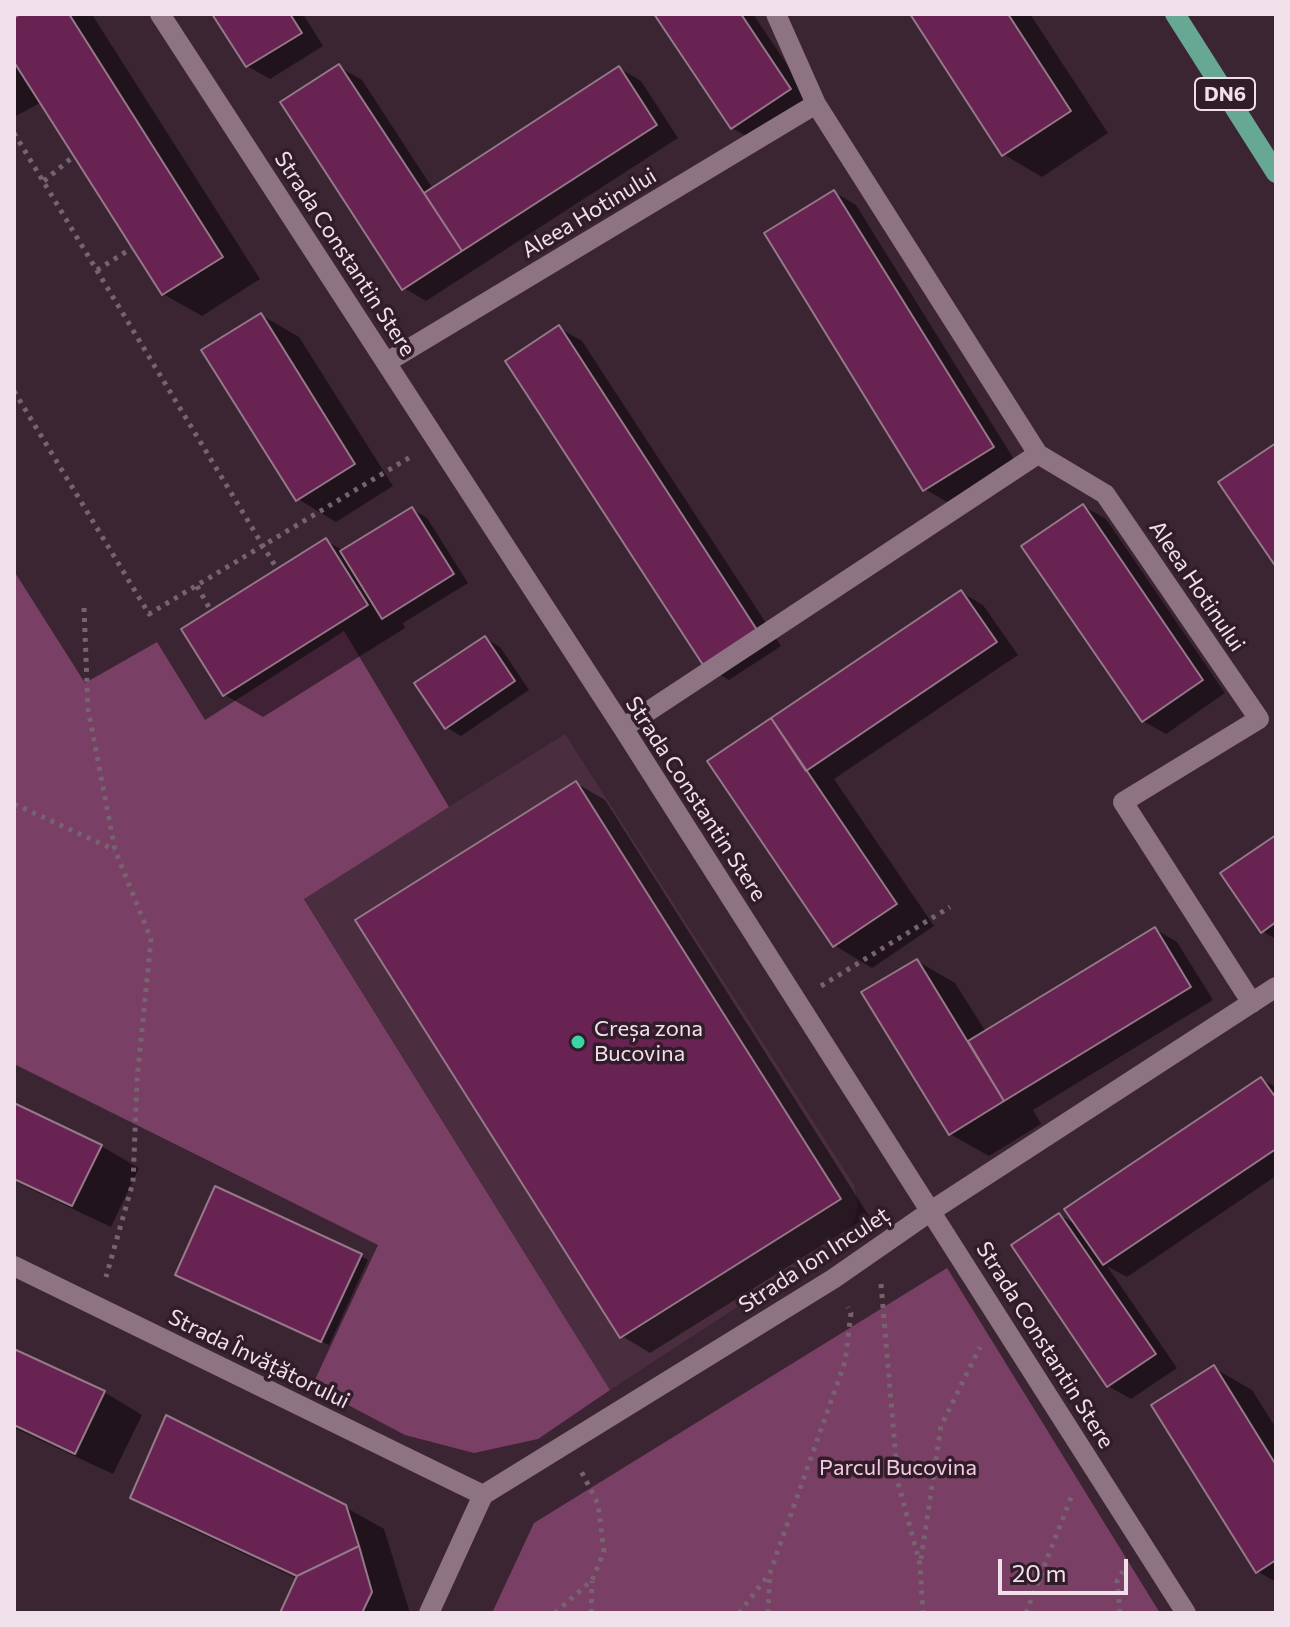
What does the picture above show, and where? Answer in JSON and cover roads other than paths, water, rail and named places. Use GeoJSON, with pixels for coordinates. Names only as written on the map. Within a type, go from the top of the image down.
{"type":"FeatureCollection","features":[{"type":"Feature","properties":{"kind":"main road","name":"DN6"},"geometry":{"type":"LineString","coordinates":[[1175,14],[1276,173]]}},
{"type":"Feature","properties":{"kind":"street","name":"Strada Constantin Stere"},"geometry":{"type":"LineString","coordinates":[[160,14],[623,728],[1186,1613]]}},
{"type":"Feature","properties":{"kind":"street","name":"Aleea Hotinului"},"geometry":{"type":"LineString","coordinates":[[776,14],[816,104],[1038,454],[1105,494],[1259,719],[1123,802],[1252,1003]]}},
{"type":"Feature","properties":{"kind":"street","name":"Aleea Hotinului"},"geometry":{"type":"LineString","coordinates":[[387,362],[816,104]]}},
{"type":"Feature","properties":{"kind":"street"},"geometry":{"type":"LineString","coordinates":[[623,728],[1038,454]]}},
{"type":"Feature","properties":{"kind":"street","name":"Strada Ion Inculeț"},"geometry":{"type":"LineString","coordinates":[[483,1495],[833,1279],[931,1211],[1276,987]]}},
{"type":"Feature","properties":{"kind":"street","name":"Strada Învățătorului"},"geometry":{"type":"LineString","coordinates":[[14,1266],[483,1495]]}},
{"type":"Feature","properties":{"kind":"street"},"geometry":{"type":"LineString","coordinates":[[429,1613],[483,1495]]}},
{"type":"Feature","properties":{"kind":"place","name":"Creșa zona Bucovina"},"geometry":{"type":"Point","coordinates":[578,1042]}},
{"type":"Feature","properties":{"kind":"park label","name":"Parcul Bucovina"},"geometry":{"type":"Point","coordinates":[898,1468]}}]}
